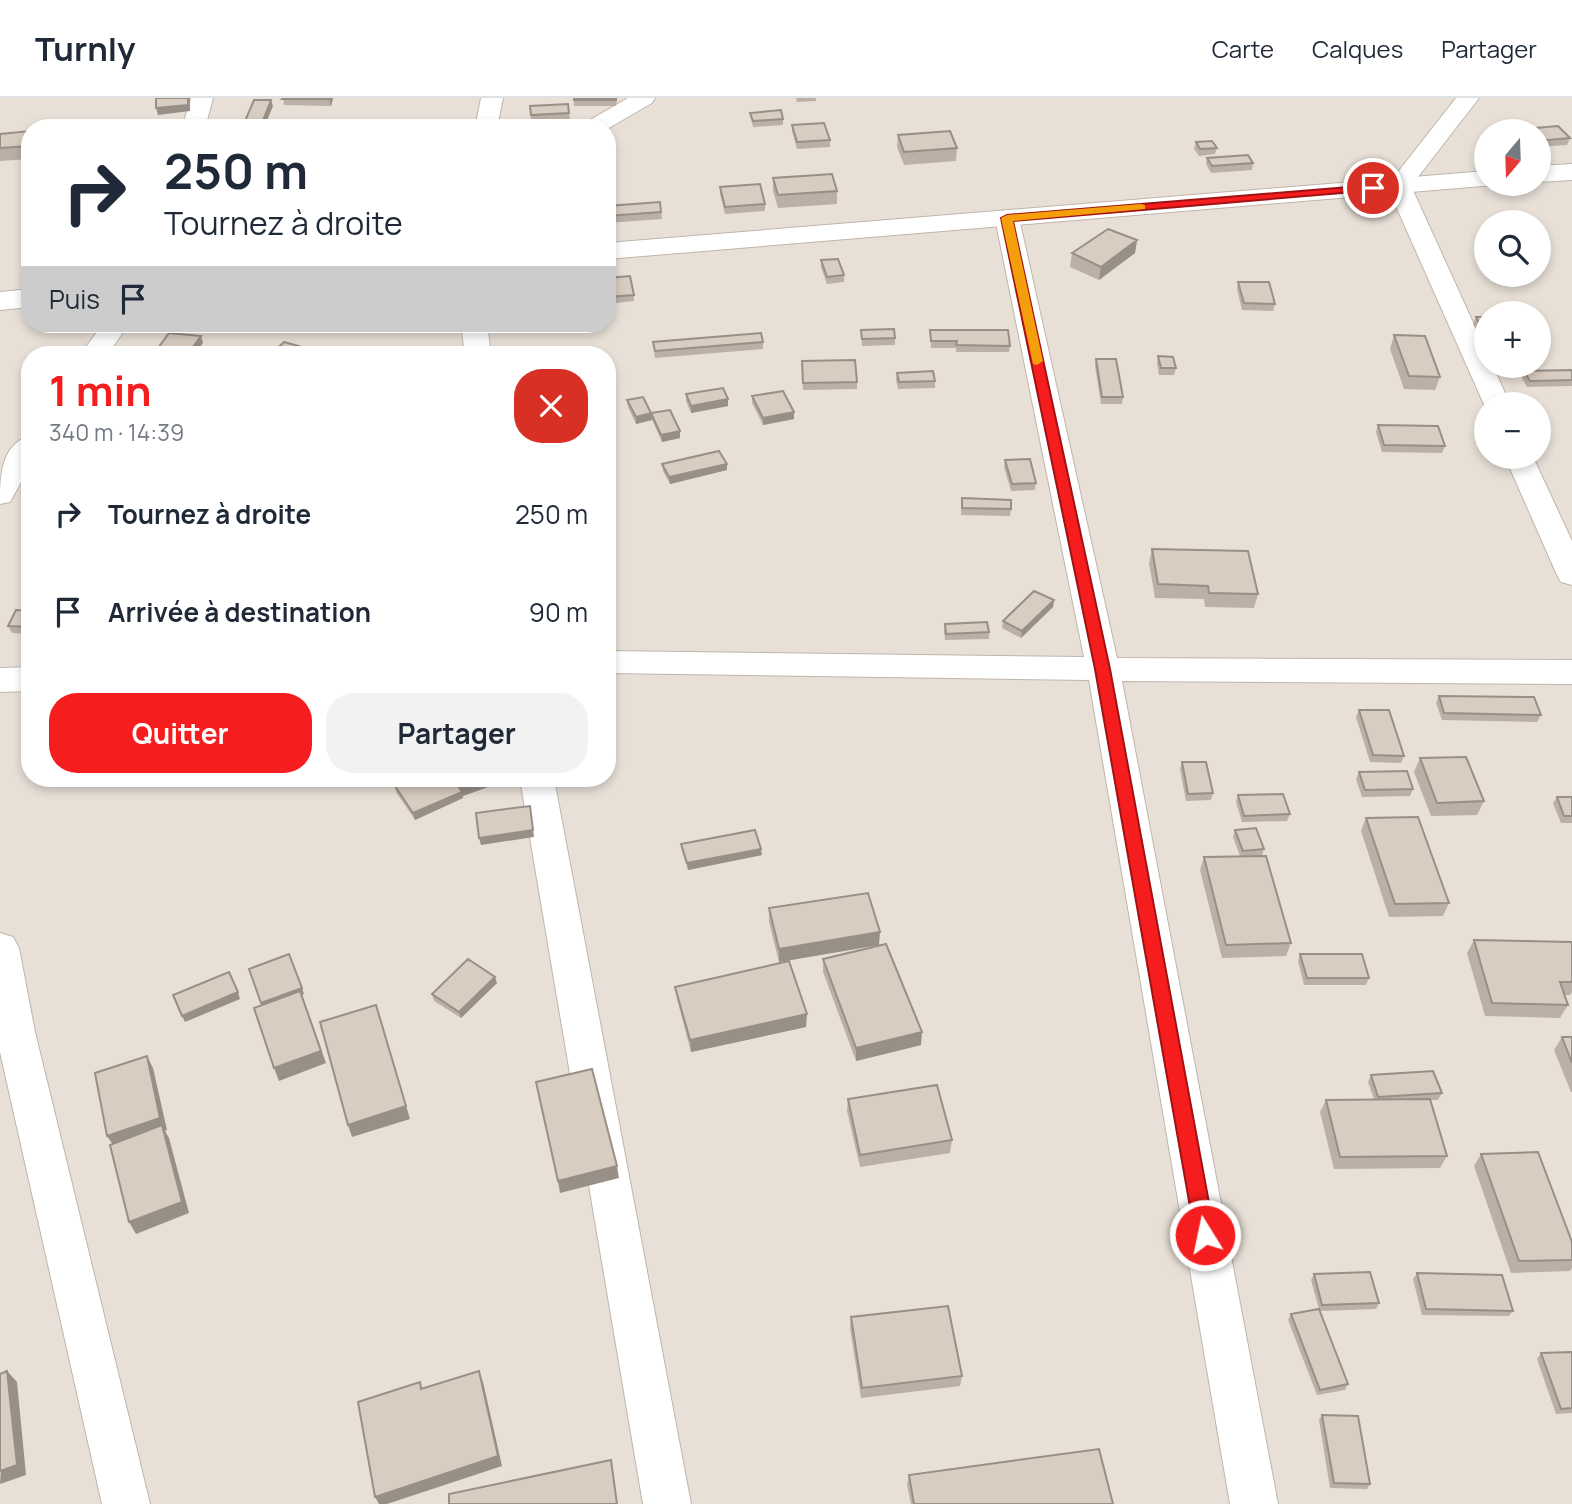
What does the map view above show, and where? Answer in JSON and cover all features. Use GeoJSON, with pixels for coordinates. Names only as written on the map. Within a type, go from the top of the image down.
{"type":"FeatureCollection","features":[{"type":"Feature","properties":{"kind":"street"},"geometry":{"type":"LineString","coordinates":[[196,119],[202,98]]}},
{"type":"Feature","properties":{"kind":"street"},"geometry":{"type":"LineString","coordinates":[[488,119],[492,98]]}},
{"type":"Feature","properties":{"kind":"street"},"geometry":{"type":"LineString","coordinates":[[608,119],[644,98]]}},
{"type":"Feature","properties":{"kind":"street"},"geometry":{"type":"LineString","coordinates":[[1399,186],[1468,98]]}},
{"type":"Feature","properties":{"kind":"street"},"geometry":{"type":"LineString","coordinates":[[1551,173],[1572,172]]}},
{"type":"Feature","properties":{"kind":"street"},"geometry":{"type":"LineString","coordinates":[[616,250],[1474,180]]}},
{"type":"Feature","properties":{"kind":"street"},"geometry":{"type":"LineString","coordinates":[[1399,186],[1491,392]]}},
{"type":"Feature","properties":{"kind":"street"},"geometry":{"type":"LineString","coordinates":[[1007,218],[1103,669],[1254,1504]]}},
{"type":"Feature","properties":{"kind":"street"},"geometry":{"type":"LineString","coordinates":[[0,301],[21,299]]}},
{"type":"Feature","properties":{"kind":"street"},"geometry":{"type":"LineString","coordinates":[[0,495],[8,476],[21,458]]}},
{"type":"Feature","properties":{"kind":"street"},"geometry":{"type":"LineString","coordinates":[[1524,469],[1572,575]]}},
{"type":"Feature","properties":{"kind":"street"},"geometry":{"type":"LineString","coordinates":[[616,662],[1572,672]]}},
{"type":"Feature","properties":{"kind":"street"},"geometry":{"type":"LineString","coordinates":[[0,680],[21,679]]}},
{"type":"Feature","properties":{"kind":"street"},"geometry":{"type":"LineString","coordinates":[[538,787],[667,1504]]}},
{"type":"Feature","properties":{"kind":"street"},"geometry":{"type":"LineString","coordinates":[[0,948],[8,1032],[126,1504]]}},
{"type":"Feature","properties":{"kind":"shaded area"},"geometry":{"type":"Polygon","coordinates":[[[0,98],[1572,98],[1572,1504],[0,1504],[0,98]]]}},
{"type":"Feature","properties":{"kind":"building"},"geometry":{"type":"Polygon","coordinates":[[[156,98],[188,98],[188,105],[156,108],[156,98]]]}},
{"type":"Feature","properties":{"kind":"building"},"geometry":{"type":"Polygon","coordinates":[[[283,98],[330,98],[282,99],[283,98]]]}},
{"type":"Feature","properties":{"kind":"building"},"geometry":{"type":"Polygon","coordinates":[[[616,98],[616,100],[574,100],[616,98]]]}},
{"type":"Feature","properties":{"kind":"building"},"geometry":{"type":"Polygon","coordinates":[[[254,100],[271,100],[264,119],[246,119],[254,100]]]}},
{"type":"Feature","properties":{"kind":"building"},"geometry":{"type":"Polygon","coordinates":[[[568,104],[569,113],[531,115],[530,106],[568,104]]]}},
{"type":"Feature","properties":{"kind":"building"},"geometry":{"type":"Polygon","coordinates":[[[781,110],[783,119],[753,121],[750,113],[781,110]]]}},
{"type":"Feature","properties":{"kind":"building"},"geometry":{"type":"Polygon","coordinates":[[[824,123],[830,140],[797,142],[792,125],[824,123]]]}},
{"type":"Feature","properties":{"kind":"building"},"geometry":{"type":"Polygon","coordinates":[[[1558,126],[1570,138],[1551,140],[1551,127],[1558,126]]]}},
{"type":"Feature","properties":{"kind":"building"},"geometry":{"type":"Polygon","coordinates":[[[950,131],[957,148],[904,152],[898,135],[950,131]]]}},
{"type":"Feature","properties":{"kind":"building"},"geometry":{"type":"Polygon","coordinates":[[[21,132],[21,147],[0,148],[0,134],[21,132]]]}},
{"type":"Feature","properties":{"kind":"building"},"geometry":{"type":"Polygon","coordinates":[[[1212,141],[1217,148],[1200,149],[1196,142],[1212,141]]]}},
{"type":"Feature","properties":{"kind":"building"},"geometry":{"type":"Polygon","coordinates":[[[1248,155],[1253,163],[1212,166],[1207,158],[1248,155]]]}},
{"type":"Feature","properties":{"kind":"building"},"geometry":{"type":"Polygon","coordinates":[[[832,174],[837,191],[778,195],[773,178],[832,174]]]}},
{"type":"Feature","properties":{"kind":"building"},"geometry":{"type":"Polygon","coordinates":[[[760,184],[765,204],[725,207],[720,187],[760,184]]]}},
{"type":"Feature","properties":{"kind":"building"},"geometry":{"type":"Polygon","coordinates":[[[660,202],[661,212],[616,215],[616,205],[660,202]]]}},
{"type":"Feature","properties":{"kind":"building"},"geometry":{"type":"Polygon","coordinates":[[[1108,229],[1137,240],[1101,267],[1072,253],[1108,229]]]}},
{"type":"Feature","properties":{"kind":"building"},"geometry":{"type":"Polygon","coordinates":[[[838,259],[844,275],[827,277],[821,260],[838,259]]]}},
{"type":"Feature","properties":{"kind":"building"},"geometry":{"type":"Polygon","coordinates":[[[630,276],[634,295],[616,296],[616,277],[630,276]]]}},
{"type":"Feature","properties":{"kind":"building"},"geometry":{"type":"Polygon","coordinates":[[[1238,282],[1269,282],[1275,304],[1244,303],[1238,282]]]}},
{"type":"Feature","properties":{"kind":"building"},"geometry":{"type":"Polygon","coordinates":[[[894,329],[895,338],[862,339],[861,330],[894,329]]]}},
{"type":"Feature","properties":{"kind":"building"},"geometry":{"type":"Polygon","coordinates":[[[930,330],[1008,330],[1010,346],[956,345],[957,341],[931,341],[930,330]]]}},
{"type":"Feature","properties":{"kind":"building"},"geometry":{"type":"Polygon","coordinates":[[[169,333],[201,336],[194,346],[160,346],[169,333]]]}},
{"type":"Feature","properties":{"kind":"building"},"geometry":{"type":"Polygon","coordinates":[[[761,333],[763,342],[655,351],[653,342],[761,333]]]}},
{"type":"Feature","properties":{"kind":"building"},"geometry":{"type":"Polygon","coordinates":[[[1394,335],[1425,336],[1440,377],[1409,376],[1394,335]]]}},
{"type":"Feature","properties":{"kind":"building"},"geometry":{"type":"Polygon","coordinates":[[[284,342],[298,346],[280,346],[284,342]]]}},
{"type":"Feature","properties":{"kind":"building"},"geometry":{"type":"Polygon","coordinates":[[[1158,356],[1173,357],[1176,368],[1161,368],[1158,356]]]}},
{"type":"Feature","properties":{"kind":"building"},"geometry":{"type":"Polygon","coordinates":[[[1096,359],[1116,359],[1123,397],[1102,397],[1096,359]]]}},
{"type":"Feature","properties":{"kind":"building"},"geometry":{"type":"Polygon","coordinates":[[[855,360],[857,382],[803,383],[802,361],[855,360]]]}},
{"type":"Feature","properties":{"kind":"building"},"geometry":{"type":"Polygon","coordinates":[[[1551,370],[1571,370],[1572,380],[1530,381],[1528,378],[1551,378],[1551,370]]]}},
{"type":"Feature","properties":{"kind":"building"},"geometry":{"type":"Polygon","coordinates":[[[933,371],[935,381],[899,382],[897,373],[933,371]]]}},
{"type":"Feature","properties":{"kind":"building"},"geometry":{"type":"Polygon","coordinates":[[[723,388],[728,399],[691,406],[686,394],[723,388]]]}},
{"type":"Feature","properties":{"kind":"building"},"geometry":{"type":"Polygon","coordinates":[[[783,391],[794,412],[763,418],[752,396],[783,391]]]}},
{"type":"Feature","properties":{"kind":"building"},"geometry":{"type":"Polygon","coordinates":[[[643,397],[651,413],[636,417],[627,400],[643,397]]]}},
{"type":"Feature","properties":{"kind":"building"},"geometry":{"type":"Polygon","coordinates":[[[670,410],[680,431],[661,435],[651,413],[670,410]]]}},
{"type":"Feature","properties":{"kind":"building"},"geometry":{"type":"Polygon","coordinates":[[[1378,425],[1438,426],[1445,446],[1384,445],[1378,425]]]}},
{"type":"Feature","properties":{"kind":"building"},"geometry":{"type":"Polygon","coordinates":[[[719,451],[727,464],[669,477],[662,464],[719,451]]]}},
{"type":"Feature","properties":{"kind":"building"},"geometry":{"type":"Polygon","coordinates":[[[1030,459],[1036,483],[1012,484],[1005,460],[1030,459]]]}},
{"type":"Feature","properties":{"kind":"building"},"geometry":{"type":"Polygon","coordinates":[[[962,498],[1011,500],[1011,509],[962,508],[962,498]]]}},
{"type":"Feature","properties":{"kind":"building"},"geometry":{"type":"Polygon","coordinates":[[[1152,549],[1248,551],[1258,594],[1209,593],[1208,586],[1158,584],[1152,549]]]}},
{"type":"Feature","properties":{"kind":"building"},"geometry":{"type":"Polygon","coordinates":[[[1034,591],[1054,600],[1022,631],[1003,621],[1034,591]]]}},
{"type":"Feature","properties":{"kind":"building"},"geometry":{"type":"Polygon","coordinates":[[[16,610],[21,610],[21,627],[8,626],[16,610]]]}},
{"type":"Feature","properties":{"kind":"building"},"geometry":{"type":"Polygon","coordinates":[[[987,622],[989,632],[946,634],[945,624],[987,622]]]}},
{"type":"Feature","properties":{"kind":"building"},"geometry":{"type":"Polygon","coordinates":[[[1439,696],[1534,697],[1541,715],[1444,713],[1439,696]]]}},
{"type":"Feature","properties":{"kind":"building"},"geometry":{"type":"Polygon","coordinates":[[[1359,710],[1389,710],[1404,756],[1373,755],[1359,710]]]}},
{"type":"Feature","properties":{"kind":"building"},"geometry":{"type":"Polygon","coordinates":[[[1466,757],[1484,801],[1437,803],[1420,758],[1466,757]]]}},
{"type":"Feature","properties":{"kind":"building"},"geometry":{"type":"Polygon","coordinates":[[[1182,762],[1206,762],[1213,793],[1188,794],[1182,762]]]}},
{"type":"Feature","properties":{"kind":"building"},"geometry":{"type":"Polygon","coordinates":[[[1407,771],[1413,789],[1365,790],[1359,772],[1407,771]]]}},
{"type":"Feature","properties":{"kind":"building"},"geometry":{"type":"Polygon","coordinates":[[[396,787],[459,787],[462,792],[413,813],[396,787]]]}},
{"type":"Feature","properties":{"kind":"building"},"geometry":{"type":"Polygon","coordinates":[[[1283,794],[1290,814],[1244,816],[1238,795],[1283,794]]]}},
{"type":"Feature","properties":{"kind":"building"},"geometry":{"type":"Polygon","coordinates":[[[1557,797],[1572,797],[1572,816],[1564,816],[1557,797]]]}},
{"type":"Feature","properties":{"kind":"building"},"geometry":{"type":"Polygon","coordinates":[[[530,806],[533,830],[479,838],[476,813],[530,806]]]}},
{"type":"Feature","properties":{"kind":"building"},"geometry":{"type":"Polygon","coordinates":[[[1418,817],[1449,903],[1395,904],[1366,818],[1418,817]]]}},
{"type":"Feature","properties":{"kind":"building"},"geometry":{"type":"Polygon","coordinates":[[[1256,828],[1264,849],[1243,851],[1235,830],[1256,828]]]}},
{"type":"Feature","properties":{"kind":"building"},"geometry":{"type":"Polygon","coordinates":[[[755,830],[761,849],[687,863],[681,844],[755,830]]]}},
{"type":"Feature","properties":{"kind":"building"},"geometry":{"type":"Polygon","coordinates":[[[1266,856],[1291,943],[1226,945],[1204,857],[1266,856]]]}},
{"type":"Feature","properties":{"kind":"building"},"geometry":{"type":"Polygon","coordinates":[[[868,893],[880,932],[779,949],[769,908],[868,893]]]}},
{"type":"Feature","properties":{"kind":"building"},"geometry":{"type":"Polygon","coordinates":[[[1474,940],[1572,942],[1572,982],[1560,982],[1568,1005],[1492,1003],[1474,940]]]}},
{"type":"Feature","properties":{"kind":"building"},"geometry":{"type":"Polygon","coordinates":[[[886,944],[922,1032],[856,1048],[823,959],[886,944]]]}},
{"type":"Feature","properties":{"kind":"building"},"geometry":{"type":"Polygon","coordinates":[[[289,954],[302,988],[261,1003],[249,969],[289,954]]]}},
{"type":"Feature","properties":{"kind":"building"},"geometry":{"type":"Polygon","coordinates":[[[1300,954],[1362,954],[1369,978],[1307,978],[1300,954]]]}},
{"type":"Feature","properties":{"kind":"building"},"geometry":{"type":"Polygon","coordinates":[[[468,959],[495,977],[459,1012],[432,994],[468,959]]]}},
{"type":"Feature","properties":{"kind":"building"},"geometry":{"type":"Polygon","coordinates":[[[789,961],[807,1014],[690,1040],[675,987],[789,961]]]}},
{"type":"Feature","properties":{"kind":"building"},"geometry":{"type":"Polygon","coordinates":[[[229,972],[238,992],[182,1016],[173,995],[229,972]]]}},
{"type":"Feature","properties":{"kind":"building"},"geometry":{"type":"Polygon","coordinates":[[[300,991],[321,1051],[274,1068],[254,1008],[300,991]]]}},
{"type":"Feature","properties":{"kind":"building"},"geometry":{"type":"Polygon","coordinates":[[[376,1005],[406,1106],[348,1125],[320,1022],[376,1005]]]}},
{"type":"Feature","properties":{"kind":"building"},"geometry":{"type":"Polygon","coordinates":[[[1562,1037],[1572,1037],[1572,1063],[1562,1037]]]}},
{"type":"Feature","properties":{"kind":"building"},"geometry":{"type":"Polygon","coordinates":[[[147,1056],[160,1118],[107,1136],[95,1073],[147,1056]]]}},
{"type":"Feature","properties":{"kind":"building"},"geometry":{"type":"Polygon","coordinates":[[[592,1069],[617,1166],[558,1181],[536,1082],[592,1069]]]}},
{"type":"Feature","properties":{"kind":"building"},"geometry":{"type":"Polygon","coordinates":[[[1433,1071],[1442,1093],[1378,1097],[1371,1075],[1433,1071]]]}},
{"type":"Feature","properties":{"kind":"building"},"geometry":{"type":"Polygon","coordinates":[[[937,1085],[952,1140],[860,1155],[848,1099],[937,1085]]]}},
{"type":"Feature","properties":{"kind":"building"},"geometry":{"type":"Polygon","coordinates":[[[1430,1099],[1447,1156],[1340,1157],[1326,1100],[1430,1099]]]}},
{"type":"Feature","properties":{"kind":"building"},"geometry":{"type":"Polygon","coordinates":[[[162,1125],[182,1202],[129,1222],[110,1145],[162,1125]]]}},
{"type":"Feature","properties":{"kind":"building"},"geometry":{"type":"Polygon","coordinates":[[[1538,1152],[1572,1242],[1572,1260],[1519,1261],[1481,1154],[1538,1152]]]}},
{"type":"Feature","properties":{"kind":"building"},"geometry":{"type":"Polygon","coordinates":[[[1370,1272],[1379,1303],[1322,1305],[1314,1274],[1370,1272]]]}},
{"type":"Feature","properties":{"kind":"building"},"geometry":{"type":"Polygon","coordinates":[[[1417,1273],[1502,1275],[1513,1311],[1426,1309],[1417,1273]]]}},
{"type":"Feature","properties":{"kind":"building"},"geometry":{"type":"Polygon","coordinates":[[[948,1306],[962,1376],[862,1388],[851,1317],[948,1306]]]}},
{"type":"Feature","properties":{"kind":"building"},"geometry":{"type":"Polygon","coordinates":[[[1319,1309],[1348,1384],[1320,1390],[1291,1314],[1319,1309]]]}},
{"type":"Feature","properties":{"kind":"building"},"geometry":{"type":"Polygon","coordinates":[[[1572,1352],[1572,1408],[1561,1409],[1541,1353],[1572,1352]]]}},
{"type":"Feature","properties":{"kind":"building"},"geometry":{"type":"Polygon","coordinates":[[[7,1371],[17,1465],[0,1471],[0,1374],[7,1371]]]}},
{"type":"Feature","properties":{"kind":"building"},"geometry":{"type":"Polygon","coordinates":[[[479,1371],[498,1456],[375,1497],[358,1402],[420,1382],[421,1389],[479,1371]]]}},
{"type":"Feature","properties":{"kind":"building"},"geometry":{"type":"Polygon","coordinates":[[[1322,1415],[1358,1416],[1370,1484],[1334,1483],[1322,1415]]]}},
{"type":"Feature","properties":{"kind":"building"},"geometry":{"type":"Polygon","coordinates":[[[1099,1449],[1113,1504],[914,1504],[909,1475],[1099,1449]]]}},
{"type":"Feature","properties":{"kind":"building"},"geometry":{"type":"Polygon","coordinates":[[[611,1460],[617,1504],[449,1504],[449,1494],[611,1460]]]}},
{"type":"Feature","properties":{"kind":"slow traffic"},"geometry":{"type":"LineString","coordinates":[[1037,361],[1007,218],[1141,207]]}},
{"type":"Feature","properties":{"kind":"route"},"geometry":{"type":"LineString","coordinates":[[1205,1235],[1103,669],[1007,218],[1373,188]]}}]}
